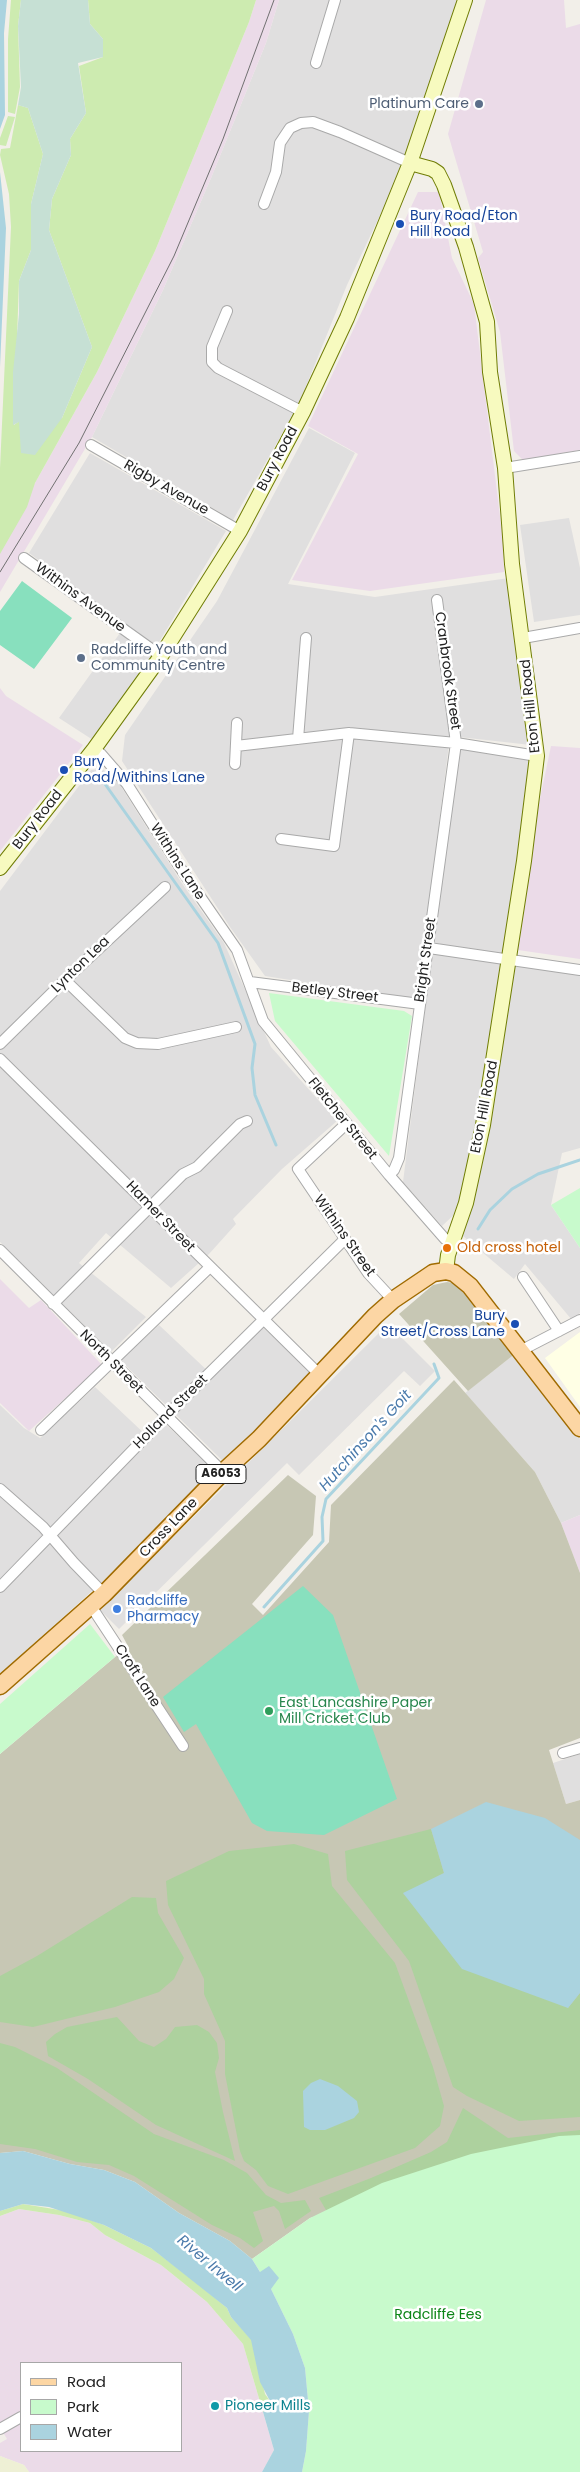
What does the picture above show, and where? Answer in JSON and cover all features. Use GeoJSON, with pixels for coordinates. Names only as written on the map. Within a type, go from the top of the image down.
{"type":"FeatureCollection","features":[{"type":"Feature","properties":{"kind":"main road","name":"Cross Lane"},"geometry":{"type":"LineString","coordinates":[[0,1686],[104,1594],[223,1472],[259,1439],[319,1374],[393,1300],[426,1277],[446,1271]]}},
{"type":"Feature","properties":{"kind":"main road"},"geometry":{"type":"LineString","coordinates":[[446,1271],[454,1273],[466,1281],[522,1350],[580,1428]]}},
{"type":"Feature","properties":{"kind":"street"},"geometry":{"type":"LineString","coordinates":[[316,63],[335,0]]}},
{"type":"Feature","properties":{"kind":"street","name":"Bury Road"},"geometry":{"type":"LineString","coordinates":[[0,868],[94,749],[161,656],[240,531],[303,412],[347,318],[410,163],[465,0]]}},
{"type":"Feature","properties":{"kind":"street"},"geometry":{"type":"LineString","coordinates":[[264,204],[276,172],[280,144],[290,128],[301,123],[313,122],[410,163]]}},
{"type":"Feature","properties":{"kind":"street","name":"Eton Hill Road"},"geometry":{"type":"LineString","coordinates":[[410,163],[427,166],[438,174],[444,185],[466,247],[487,322],[490,372],[505,468],[512,564],[537,756],[509,960],[483,1125],[466,1202],[446,1271]]}},
{"type":"Feature","properties":{"kind":"street"},"geometry":{"type":"LineString","coordinates":[[227,311],[212,347],[212,362],[218,368],[303,412]]}},
{"type":"Feature","properties":{"kind":"street","name":"Rigby Avenue"},"geometry":{"type":"LineString","coordinates":[[91,445],[240,531]]}},
{"type":"Feature","properties":{"kind":"street"},"geometry":{"type":"LineString","coordinates":[[505,468],[580,456]]}},
{"type":"Feature","properties":{"kind":"street","name":"Withins Avenue"},"geometry":{"type":"LineString","coordinates":[[24,558],[161,656]]}},
{"type":"Feature","properties":{"kind":"street","name":"Cranbrook Street"},"geometry":{"type":"LineString","coordinates":[[437,600],[456,743]]}},
{"type":"Feature","properties":{"kind":"street"},"geometry":{"type":"LineString","coordinates":[[523,638],[580,628]]}},
{"type":"Feature","properties":{"kind":"street"},"geometry":{"type":"LineString","coordinates":[[298,739],[306,638]]}},
{"type":"Feature","properties":{"kind":"street"},"geometry":{"type":"LineString","coordinates":[[235,764],[237,723]]}},
{"type":"Feature","properties":{"kind":"street"},"geometry":{"type":"LineString","coordinates":[[281,839],[334,846],[349,734]]}},
{"type":"Feature","properties":{"kind":"street"},"geometry":{"type":"LineString","coordinates":[[236,746],[349,734],[456,743],[537,756]]}},
{"type":"Feature","properties":{"kind":"street","name":"Bright Street"},"geometry":{"type":"LineString","coordinates":[[389,1175],[394,1170],[399,1158],[456,743]]}},
{"type":"Feature","properties":{"kind":"street","name":"Withins Lane"},"geometry":{"type":"LineString","coordinates":[[94,749],[101,754],[127,784],[179,866],[236,950],[250,982]]}},
{"type":"Feature","properties":{"kind":"street","name":"Lynton Lea"},"geometry":{"type":"LineString","coordinates":[[0,1044],[65,980],[165,887]]}},
{"type":"Feature","properties":{"kind":"street"},"geometry":{"type":"LineString","coordinates":[[428,948],[580,970]]}},
{"type":"Feature","properties":{"kind":"street"},"geometry":{"type":"LineString","coordinates":[[65,980],[125,1038],[137,1043],[158,1044],[236,1027]]}},
{"type":"Feature","properties":{"kind":"street","name":"Betley Street"},"geometry":{"type":"LineString","coordinates":[[250,982],[420,1004]]}},
{"type":"Feature","properties":{"kind":"street","name":"Fletcher Street"},"geometry":{"type":"LineString","coordinates":[[250,982],[263,1021],[389,1175],[445,1239],[453,1242]]}},
{"type":"Feature","properties":{"kind":"street","name":"Hamer Street"},"geometry":{"type":"LineString","coordinates":[[0,1059],[150,1205],[210,1268],[319,1374]]}},
{"type":"Feature","properties":{"kind":"street"},"geometry":{"type":"LineString","coordinates":[[53,1304],[186,1171],[197,1167],[240,1124],[247,1121]]}},
{"type":"Feature","properties":{"kind":"street","name":"Withins Street"},"geometry":{"type":"LineString","coordinates":[[346,1124],[298,1169],[344,1240],[368,1273],[393,1300]]}},
{"type":"Feature","properties":{"kind":"street","name":"Holland Street"},"geometry":{"type":"LineString","coordinates":[[0,1587],[263,1319],[344,1240]]}},
{"type":"Feature","properties":{"kind":"street","name":"North Street"},"geometry":{"type":"LineString","coordinates":[[0,1250],[223,1472]]}},
{"type":"Feature","properties":{"kind":"street"},"geometry":{"type":"LineString","coordinates":[[41,1430],[210,1268]]}},
{"type":"Feature","properties":{"kind":"street"},"geometry":{"type":"LineString","coordinates":[[524,1277],[559,1331]]}},
{"type":"Feature","properties":{"kind":"street"},"geometry":{"type":"LineString","coordinates":[[522,1350],[580,1320]]}},
{"type":"Feature","properties":{"kind":"street"},"geometry":{"type":"LineString","coordinates":[[0,1489],[43,1527],[50,1537],[104,1594]]}},
{"type":"Feature","properties":{"kind":"street","name":"Croft Lane"},"geometry":{"type":"LineString","coordinates":[[90,1606],[183,1746]]}},
{"type":"Feature","properties":{"kind":"street"},"geometry":{"type":"LineString","coordinates":[[563,1753],[580,1748]]}},
{"type":"Feature","properties":{"kind":"street"},"geometry":{"type":"LineString","coordinates":[[0,2429],[20,2418]]}},
{"type":"Feature","properties":{"kind":"shaded area"},"geometry":{"type":"Polygon","coordinates":[[[21,0],[88,0],[90,24],[103,39],[103,57],[78,63],[86,113],[70,139],[71,155],[52,199],[49,230],[92,347],[62,418],[35,455],[21,453],[19,422],[13,425],[13,372],[19,314],[19,281],[31,250],[31,204],[43,154],[28,108],[18,105],[21,87],[18,26],[21,0]]]}},
{"type":"Feature","properties":{"kind":"shaded area"},"geometry":{"type":"Polygon","coordinates":[[[256,0],[279,0],[266,43],[163,290],[92,437],[0,592],[0,538],[35,483],[97,372],[155,251],[249,22],[256,0]]]}},
{"type":"Feature","properties":{"kind":"shaded area"},"geometry":{"type":"Polygon","coordinates":[[[279,0],[457,0],[410,152],[347,285],[298,406],[233,520],[92,437],[163,290],[211,178],[266,43],[279,0]]]}},
{"type":"Feature","properties":{"kind":"shaded area"},"geometry":{"type":"Polygon","coordinates":[[[486,0],[564,0],[566,28],[580,24],[580,450],[523,460],[514,451],[500,332],[478,258],[483,252],[448,134],[486,0]]]}},
{"type":"Feature","properties":{"kind":"shaded area"},"geometry":{"type":"Polygon","coordinates":[[[418,192],[439,192],[452,258],[474,304],[503,541],[504,572],[370,591],[292,580],[358,454],[308,426],[418,192]]]}},
{"type":"Feature","properties":{"kind":"shaded area"},"geometry":{"type":"Polygon","coordinates":[[[309,428],[355,453],[288,584],[375,597],[509,578],[531,745],[450,736],[417,1000],[265,976],[230,927],[122,761],[125,735],[217,601],[309,428]]]}},
{"type":"Feature","properties":{"kind":"shaded area"},"geometry":{"type":"Polygon","coordinates":[[[90,453],[226,531],[156,647],[29,553],[90,453]]]}},
{"type":"Feature","properties":{"kind":"shaded area"},"geometry":{"type":"Polygon","coordinates":[[[569,518],[580,568],[580,615],[534,622],[520,525],[569,518]]]}},
{"type":"Feature","properties":{"kind":"shaded area"},"geometry":{"type":"Polygon","coordinates":[[[120,633],[152,656],[93,740],[59,718],[120,633]]]}},
{"type":"Feature","properties":{"kind":"shaded area"},"geometry":{"type":"Polygon","coordinates":[[[0,688],[6,696],[83,745],[0,851],[0,688]]]}},
{"type":"Feature","properties":{"kind":"shaded area"},"geometry":{"type":"Polygon","coordinates":[[[551,746],[580,748],[580,959],[518,950],[538,808],[551,746]]]}},
{"type":"Feature","properties":{"kind":"shaded area"},"geometry":{"type":"Polygon","coordinates":[[[458,748],[538,761],[506,962],[580,972],[580,1148],[562,1153],[551,1205],[580,1248],[580,1313],[572,1320],[525,1264],[514,1279],[463,1236],[464,1228],[459,1210],[442,1226],[403,1182],[458,748]]]}},
{"type":"Feature","properties":{"kind":"shaded area"},"geometry":{"type":"Polygon","coordinates":[[[102,769],[117,780],[181,882],[224,943],[271,1047],[337,1121],[282,1169],[233,1219],[236,1224],[209,1254],[171,1288],[106,1233],[79,1263],[146,1317],[111,1352],[0,1242],[0,891],[91,770],[102,769]]]}},
{"type":"Feature","properties":{"kind":"shaded area"},"geometry":{"type":"Polygon","coordinates":[[[0,1279],[29,1308],[41,1300],[102,1365],[29,1431],[0,1403],[0,1279]]]}},
{"type":"Feature","properties":{"kind":"shaded area"},"geometry":{"type":"Polygon","coordinates":[[[447,1282],[454,1283],[460,1288],[516,1353],[468,1391],[399,1314],[433,1285],[447,1282]]]}},
{"type":"Feature","properties":{"kind":"shaded area"},"geometry":{"type":"Polygon","coordinates":[[[258,1323],[312,1372],[226,1464],[120,1360],[159,1325],[211,1374],[258,1323]]]}},
{"type":"Feature","properties":{"kind":"shaded area"},"geometry":{"type":"Polygon","coordinates":[[[388,1324],[435,1371],[420,1386],[404,1371],[299,1475],[287,1463],[119,1629],[100,1610],[388,1324]]]}},
{"type":"Feature","properties":{"kind":"shaded area"},"geometry":{"type":"Polygon","coordinates":[[[580,1332],[580,1407],[545,1358],[580,1332]]]}},
{"type":"Feature","properties":{"kind":"shaded area"},"geometry":{"type":"Polygon","coordinates":[[[516,1353],[580,1439],[580,1515],[561,1523],[535,1472],[465,1393],[516,1353]]]}},
{"type":"Feature","properties":{"kind":"shaded area"},"geometry":{"type":"Polygon","coordinates":[[[454,1380],[535,1472],[561,1523],[580,1573],[580,1738],[549,1750],[566,1804],[580,1800],[580,2135],[310,2218],[252,2259],[230,2241],[179,2213],[135,2182],[104,2170],[70,2164],[23,2151],[0,2153],[0,1754],[115,1657],[129,1648],[122,1635],[288,1475],[316,1496],[313,1535],[252,1604],[263,1615],[329,1542],[331,1505],[454,1380]]]}},
{"type":"Feature","properties":{"kind":"shaded area"},"geometry":{"type":"Polygon","coordinates":[[[95,1387],[147,1436],[162,1421],[214,1470],[102,1582],[0,1674],[0,1405],[24,1428],[40,1438],[95,1387]]]}},
{"type":"Feature","properties":{"kind":"shaded area"},"geometry":{"type":"Polygon","coordinates":[[[580,1515],[580,1573],[561,1523],[580,1515]]]}},
{"type":"Feature","properties":{"kind":"shaded area"},"geometry":{"type":"Polygon","coordinates":[[[580,1754],[580,1800],[566,1804],[553,1763],[580,1754]]]}},
{"type":"Feature","properties":{"kind":"shaded area"},"geometry":{"type":"Polygon","coordinates":[[[19,2209],[59,2215],[90,2223],[105,2235],[161,2265],[207,2302],[243,2344],[274,2450],[262,2472],[29,2472],[24,2465],[0,2456],[0,2443],[7,2439],[0,2427],[0,2216],[19,2209]]]}},
{"type":"Feature","properties":{"kind":"shaded area"},"geometry":{"type":"Polygon","coordinates":[[[0,2456],[24,2465],[29,2472],[0,2472],[0,2456]]]}},
{"type":"Feature","properties":{"kind":"green space"},"geometry":{"type":"Polygon","coordinates":[[[11,0],[21,0],[18,26],[20,87],[15,114],[8,112],[8,39],[11,0]]]}},
{"type":"Feature","properties":{"kind":"green space"},"geometry":{"type":"Polygon","coordinates":[[[88,0],[256,0],[249,22],[155,251],[97,372],[35,483],[27,507],[0,554],[0,468],[11,227],[9,194],[0,155],[1,149],[10,148],[18,105],[28,108],[43,154],[31,204],[31,250],[19,281],[14,425],[19,421],[62,418],[92,347],[49,230],[52,199],[71,155],[70,139],[86,113],[79,66],[103,57],[103,39],[90,24],[88,0]]]}},
{"type":"Feature","properties":{"kind":"green space"},"geometry":{"type":"Polygon","coordinates":[[[8,116],[15,117],[6,146],[0,145],[0,138],[8,116]]]}},
{"type":"Feature","properties":{"kind":"green space"},"geometry":{"type":"Polygon","coordinates":[[[22,581],[72,618],[34,669],[0,645],[0,611],[22,581]]]}},
{"type":"Feature","properties":{"kind":"green space"},"geometry":{"type":"Polygon","coordinates":[[[269,993],[404,1011],[412,1016],[389,1156],[275,1021],[269,993]]]}},
{"type":"Feature","properties":{"kind":"green space"},"geometry":{"type":"Polygon","coordinates":[[[580,1188],[580,1248],[551,1205],[580,1188]]]}},
{"type":"Feature","properties":{"kind":"green space","name":"East Lancashire Paper Mill Cricket Club"},"geometry":{"type":"Polygon","coordinates":[[[303,1586],[333,1615],[397,1799],[324,1835],[267,1831],[252,1823],[196,1724],[184,1732],[163,1697],[303,1586]]]}},
{"type":"Feature","properties":{"kind":"green space"},"geometry":{"type":"Polygon","coordinates":[[[90,1624],[115,1657],[0,1754],[0,1704],[90,1624]]]}},
{"type":"Feature","properties":{"kind":"green space"},"geometry":{"type":"Polygon","coordinates":[[[431,1829],[444,1873],[403,1894],[568,2008],[580,1993],[580,2117],[519,2121],[467,2096],[453,2087],[409,1961],[347,1880],[345,1851],[431,1829]]]}},
{"type":"Feature","properties":{"kind":"green space"},"geometry":{"type":"Polygon","coordinates":[[[294,1844],[328,1854],[332,1886],[395,1963],[433,2067],[444,2106],[440,2126],[415,2148],[288,2194],[268,2186],[256,2170],[244,2161],[240,2151],[225,2074],[225,2041],[204,1994],[204,1979],[168,1905],[166,1881],[229,1851],[294,1844]]]}},
{"type":"Feature","properties":{"kind":"green space"},"geometry":{"type":"Polygon","coordinates":[[[132,1897],[156,1898],[158,1913],[184,1958],[174,1979],[159,1992],[115,2007],[33,2027],[0,2022],[0,1976],[37,1956],[132,1897]]]}},
{"type":"Feature","properties":{"kind":"green space"},"geometry":{"type":"Polygon","coordinates":[[[117,2017],[139,2041],[154,2047],[166,2039],[175,2027],[197,2025],[209,2032],[217,2043],[219,2058],[215,2072],[235,2161],[156,2125],[88,2079],[48,2056],[46,2042],[67,2027],[117,2017]]]}},
{"type":"Feature","properties":{"kind":"green space"},"geometry":{"type":"Polygon","coordinates":[[[0,2043],[15,2047],[57,2068],[154,2134],[224,2160],[247,2173],[266,2195],[281,2203],[305,2200],[311,2211],[285,2229],[279,2211],[274,2206],[253,2212],[263,2241],[254,2248],[240,2238],[212,2225],[134,2176],[109,2165],[77,2162],[35,2149],[0,2144],[0,2043]]]}},
{"type":"Feature","properties":{"kind":"green space"},"geometry":{"type":"Polygon","coordinates":[[[463,2108],[508,2138],[580,2130],[580,2180],[330,2217],[319,2198],[431,2152],[447,2142],[463,2108]]]}},
{"type":"Feature","properties":{"kind":"green space","name":"Radcliffe Ees"},"geometry":{"type":"Polygon","coordinates":[[[580,2135],[580,2472],[302,2472],[306,2451],[309,2411],[305,2368],[293,2334],[271,2289],[252,2259],[310,2218],[382,2183],[471,2154],[559,2136],[580,2135]]]}},
{"type":"Feature","properties":{"kind":"green space"},"geometry":{"type":"Polygon","coordinates":[[[23,2204],[66,2211],[104,2225],[151,2248],[197,2283],[227,2308],[231,2317],[252,2340],[265,2394],[270,2401],[269,2407],[263,2412],[243,2344],[207,2302],[161,2265],[105,2235],[90,2223],[59,2215],[19,2209],[0,2216],[0,2211],[23,2204]]]}},
{"type":"Feature","properties":{"kind":"water"},"geometry":{"type":"Polygon","coordinates":[[[0,0],[7,0],[4,33],[5,115],[0,129],[0,0]]]}},
{"type":"Feature","properties":{"kind":"water"},"geometry":{"type":"Polygon","coordinates":[[[0,172],[6,228],[0,367],[0,172]]]}},
{"type":"Feature","properties":{"kind":"water"},"geometry":{"type":"Polygon","coordinates":[[[486,1802],[545,1818],[580,1840],[580,1993],[568,2008],[462,1969],[403,1893],[444,1873],[431,1829],[486,1802]]]}},
{"type":"Feature","properties":{"kind":"water"},"geometry":{"type":"Polygon","coordinates":[[[320,2079],[338,2086],[357,2101],[359,2112],[354,2118],[325,2130],[310,2130],[304,2127],[303,2091],[311,2083],[320,2079]]]}},
{"type":"Feature","properties":{"kind":"water","name":"River Irwell"},"geometry":{"type":"Polygon","coordinates":[[[23,2151],[70,2164],[104,2170],[135,2182],[179,2213],[230,2241],[252,2259],[260,2272],[269,2266],[279,2278],[271,2289],[293,2334],[305,2368],[309,2411],[306,2451],[302,2472],[262,2472],[274,2450],[263,2412],[269,2407],[270,2401],[260,2382],[251,2340],[231,2317],[227,2308],[151,2248],[104,2225],[49,2207],[23,2204],[0,2211],[0,2153],[23,2151]]]}},
{"type":"Feature","properties":{"kind":"waterway"},"geometry":{"type":"LineString","coordinates":[[100,777],[218,943],[255,1044],[252,1068],[255,1095],[276,1145]]}},
{"type":"Feature","properties":{"kind":"waterway","name":"Hutchinson's Goit"},"geometry":{"type":"LineString","coordinates":[[478,1229],[490,1210],[512,1189],[538,1174],[580,1160]]}},
{"type":"Feature","properties":{"kind":"waterway","name":"Hutchinson's Goit"},"geometry":{"type":"LineString","coordinates":[[264,1607],[323,1541],[322,1517],[326,1499],[439,1378],[434,1364]]}},
{"type":"Feature","properties":{"kind":"tram line"},"geometry":{"type":"LineString","coordinates":[[0,572],[79,443],[174,256],[223,139],[274,0]]}},
{"type":"Feature","properties":{"kind":"place","name":"Platinum Care"},"geometry":{"type":"Point","coordinates":[479,104]}},
{"type":"Feature","properties":{"kind":"place","name":"Bury Road/Eton Hill Road"},"geometry":{"type":"Point","coordinates":[400,224]}},
{"type":"Feature","properties":{"kind":"place","name":"Radcliffe Youth and Community Centre"},"geometry":{"type":"Point","coordinates":[81,658]}},
{"type":"Feature","properties":{"kind":"place","name":"Bury Road/Withins Lane"},"geometry":{"type":"Point","coordinates":[64,770]}},
{"type":"Feature","properties":{"kind":"place","name":"Old cross hotel"},"geometry":{"type":"Point","coordinates":[447,1248]}},
{"type":"Feature","properties":{"kind":"place","name":"Bury Street/Cross Lane"},"geometry":{"type":"Point","coordinates":[515,1324]}},
{"type":"Feature","properties":{"kind":"place","name":"Radcliffe Pharmacy"},"geometry":{"type":"Point","coordinates":[117,1609]}},
{"type":"Feature","properties":{"kind":"place","name":"East Lancashire Paper Mill Cricket Club"},"geometry":{"type":"Point","coordinates":[269,1711]}},
{"type":"Feature","properties":{"kind":"place","name":"Pioneer Mills"},"geometry":{"type":"Point","coordinates":[215,2406]}}]}
